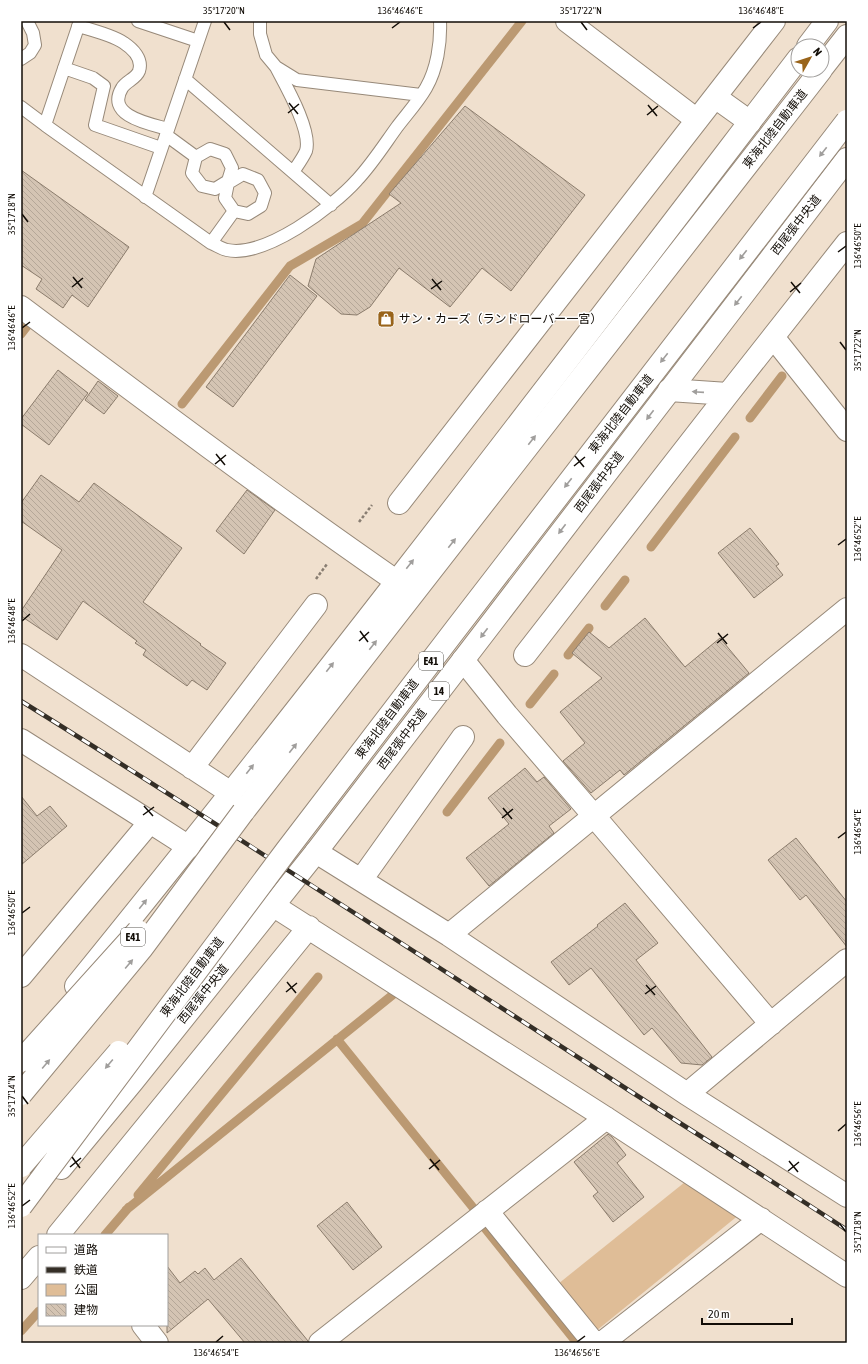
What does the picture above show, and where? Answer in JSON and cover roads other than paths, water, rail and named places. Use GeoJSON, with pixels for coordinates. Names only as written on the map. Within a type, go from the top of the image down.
{"type":"FeatureCollection","features":[{"type":"Feature","properties":{"kind":"main road"},"geometry":{"type":"LineString","coordinates":[[567,21],[697,120]]}},
{"type":"Feature","properties":{"kind":"main road"},"geometry":{"type":"LineString","coordinates":[[399,503],[774,21]]}},
{"type":"Feature","properties":{"kind":"main road"},"geometry":{"type":"LineString","coordinates":[[814,38],[827,21]]}},
{"type":"Feature","properties":{"kind":"main road","name":"東海北陸自動車道"},"geometry":{"type":"LineString","coordinates":[[830,58],[847,36]]}},
{"type":"Feature","properties":{"kind":"main road"},"geometry":{"type":"LineString","coordinates":[[21,1053],[189,847],[790,70]]}},
{"type":"Feature","properties":{"kind":"main road","name":"東海北陸自動車道"},"geometry":{"type":"LineString","coordinates":[[243,812],[814,78]]}},
{"type":"Feature","properties":{"kind":"main road"},"geometry":{"type":"LineString","coordinates":[[715,97],[750,122]]}},
{"type":"Feature","properties":{"kind":"main road","name":"東海北陸自動車道"},"geometry":{"type":"LineString","coordinates":[[21,1206],[286,851],[847,121]]}},
{"type":"Feature","properties":{"kind":"main road","name":"西尾張中央道"},"geometry":{"type":"LineString","coordinates":[[21,1217],[274,906],[847,159]]}},
{"type":"Feature","properties":{"kind":"main road"},"geometry":{"type":"LineString","coordinates":[[525,655],[847,243]]}},
{"type":"Feature","properties":{"kind":"main road"},"geometry":{"type":"LineString","coordinates":[[21,307],[116,379],[312,522],[396,581]]}},
{"type":"Feature","properties":{"kind":"main road"},"geometry":{"type":"LineString","coordinates":[[773,337],[847,430]]}},
{"type":"Feature","properties":{"kind":"main road"},"geometry":{"type":"LineString","coordinates":[[669,390],[728,394]]}},
{"type":"Feature","properties":{"kind":"main road"},"geometry":{"type":"LineString","coordinates":[[192,768],[316,605]]}},
{"type":"Feature","properties":{"kind":"main road"},"geometry":{"type":"LineString","coordinates":[[449,935],[847,609]]}},
{"type":"Feature","properties":{"kind":"main road"},"geometry":{"type":"LineString","coordinates":[[21,656],[231,793]]}},
{"type":"Feature","properties":{"kind":"main road"},"geometry":{"type":"LineString","coordinates":[[463,660],[507,715],[771,1024]]}},
{"type":"Feature","properties":{"kind":"main road"},"geometry":{"type":"LineString","coordinates":[[361,880],[463,737]]}},
{"type":"Feature","properties":{"kind":"main road"},"geometry":{"type":"LineString","coordinates":[[21,740],[189,847]]}},
{"type":"Feature","properties":{"kind":"main road"},"geometry":{"type":"LineString","coordinates":[[21,1094],[142,948],[243,812]]}},
{"type":"Feature","properties":{"kind":"main road","name":"E41"},"geometry":{"type":"LineString","coordinates":[[21,1061],[243,812]]}},
{"type":"Feature","properties":{"kind":"main road"},"geometry":{"type":"LineString","coordinates":[[21,976],[150,822]]}},
{"type":"Feature","properties":{"kind":"main road"},"geometry":{"type":"LineString","coordinates":[[21,1166],[182,979],[286,851]]}},
{"type":"Feature","properties":{"kind":"main road"},"geometry":{"type":"LineString","coordinates":[[316,852],[449,935],[687,1094],[847,1196]]}},
{"type":"Feature","properties":{"kind":"main road"},"geometry":{"type":"LineString","coordinates":[[274,906],[606,1118],[847,1276]]}},
{"type":"Feature","properties":{"kind":"main road"},"geometry":{"type":"LineString","coordinates":[[64,1233],[309,927]]}},
{"type":"Feature","properties":{"kind":"main road"},"geometry":{"type":"LineString","coordinates":[[687,1094],[847,960]]}},
{"type":"Feature","properties":{"kind":"main road"},"geometry":{"type":"LineString","coordinates":[[320,1343],[606,1118]]}},
{"type":"Feature","properties":{"kind":"main road"},"geometry":{"type":"LineString","coordinates":[[487,1212],[594,1343]]}},
{"type":"Feature","properties":{"kind":"main road"},"geometry":{"type":"LineString","coordinates":[[602,1343],[761,1219]]}},
{"type":"Feature","properties":{"kind":"main road"},"geometry":{"type":"LineString","coordinates":[[21,1278],[38,1259]]}},
{"type":"Feature","properties":{"kind":"main road"},"geometry":{"type":"LineString","coordinates":[[144,1326],[157,1343]]}},
{"type":"Feature","properties":{"kind":"lane"},"geometry":{"type":"LineString","coordinates":[[21,59],[30,53],[35,45],[33,33],[27,21]]}},
{"type":"Feature","properties":{"kind":"lane"},"geometry":{"type":"LineString","coordinates":[[145,197],[205,21]]}},
{"type":"Feature","properties":{"kind":"lane"},"geometry":{"type":"LineString","coordinates":[[260,21],[260,34],[266,55],[276,67],[300,114],[306,132],[306,150],[293,172]]}},
{"type":"Feature","properties":{"kind":"lane"},"geometry":{"type":"LineString","coordinates":[[21,107],[211,243],[227,250],[244,250],[269,243],[292,231],[339,199],[358,180],[426,88],[437,59],[440,21]]}},
{"type":"Feature","properties":{"kind":"lane"},"geometry":{"type":"LineString","coordinates":[[145,22],[198,41]]}},
{"type":"Feature","properties":{"kind":"lane"},"geometry":{"type":"LineString","coordinates":[[45,125],[79,23],[123,42],[135,52],[139,58],[139,72],[122,87],[118,98],[120,106],[128,116],[167,132],[196,157]]}},
{"type":"Feature","properties":{"kind":"lane"},"geometry":{"type":"LineString","coordinates":[[276,67],[297,80],[421,95]]}},
{"type":"Feature","properties":{"kind":"lane"},"geometry":{"type":"LineString","coordinates":[[64,68],[94,78],[104,86],[95,125],[161,148]]}},
{"type":"Feature","properties":{"kind":"lane"},"geometry":{"type":"LineString","coordinates":[[185,79],[331,205]]}},
{"type":"Feature","properties":{"kind":"lane"},"geometry":{"type":"LineString","coordinates":[[211,243],[234,211]]}},
{"type":"Feature","properties":{"kind":"waterway"},"geometry":{"type":"LineString","coordinates":[[182,404],[290,266],[362,224],[522,21]]}},
{"type":"Feature","properties":{"kind":"waterway"},"geometry":{"type":"LineString","coordinates":[[21,334],[28,325]]}},
{"type":"Feature","properties":{"kind":"waterway"},"geometry":{"type":"LineString","coordinates":[[750,418],[782,376]]}},
{"type":"Feature","properties":{"kind":"waterway"},"geometry":{"type":"LineString","coordinates":[[651,547],[735,437]]}},
{"type":"Feature","properties":{"kind":"waterway"},"geometry":{"type":"LineString","coordinates":[[605,606],[625,580]]}},
{"type":"Feature","properties":{"kind":"waterway"},"geometry":{"type":"LineString","coordinates":[[568,655],[589,628]]}},
{"type":"Feature","properties":{"kind":"waterway"},"geometry":{"type":"LineString","coordinates":[[530,704],[554,674]]}},
{"type":"Feature","properties":{"kind":"waterway"},"geometry":{"type":"LineString","coordinates":[[447,812],[500,743]]}},
{"type":"Feature","properties":{"kind":"waterway"},"geometry":{"type":"LineString","coordinates":[[138,1195],[318,977]]}},
{"type":"Feature","properties":{"kind":"waterway"},"geometry":{"type":"LineString","coordinates":[[126,1210],[395,993]]}},
{"type":"Feature","properties":{"kind":"waterway"},"geometry":{"type":"LineString","coordinates":[[337,1039],[475,1210]]}},
{"type":"Feature","properties":{"kind":"waterway"},"geometry":{"type":"LineString","coordinates":[[106,1234],[129,1207]]}},
{"type":"Feature","properties":{"kind":"waterway"},"geometry":{"type":"LineString","coordinates":[[484,1227],[577,1343]]}},
{"type":"Feature","properties":{"kind":"waterway"},"geometry":{"type":"LineString","coordinates":[[21,1331],[38,1312]]}},
{"type":"Feature","properties":{"kind":"railway"},"geometry":{"type":"LineString","coordinates":[[21,701],[235,836],[847,1230]]}},
{"type":"Feature","properties":{"kind":"place","name":"サン・カーズ（ランドローバー一宮）"},"geometry":{"type":"Point","coordinates":[386,319]}}]}
